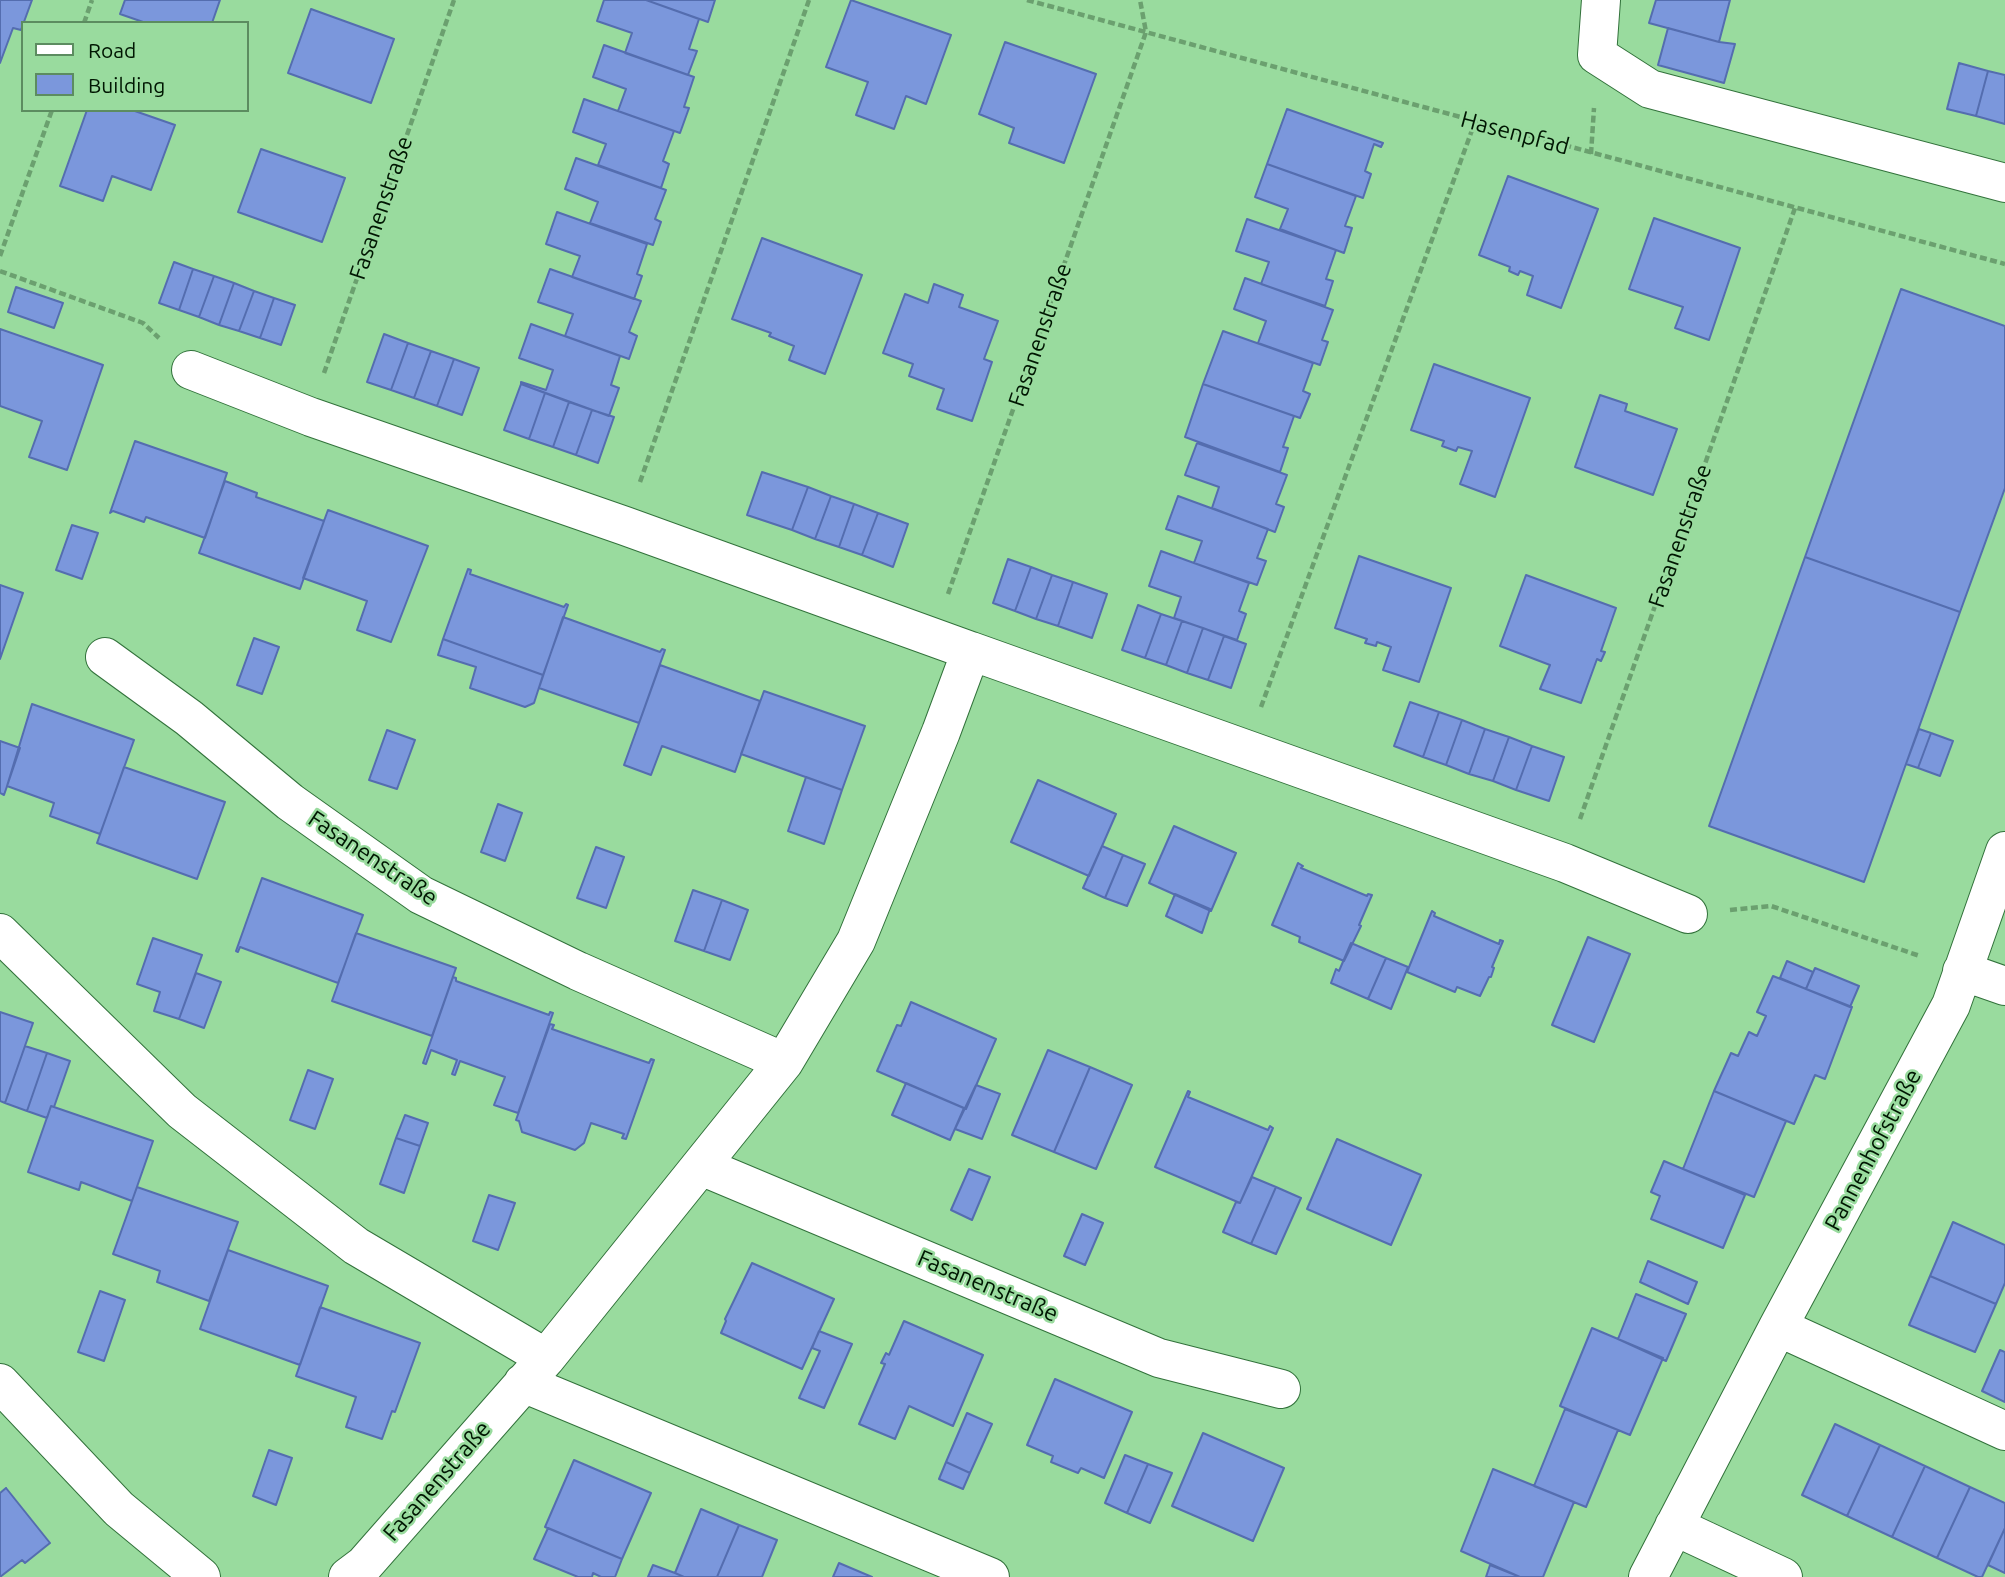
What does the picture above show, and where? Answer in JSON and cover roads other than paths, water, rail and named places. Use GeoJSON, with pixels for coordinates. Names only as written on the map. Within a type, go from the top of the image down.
{"type":"FeatureCollection","features":[{"type":"Feature","properties":{"kind":"street"},"geometry":{"type":"LineString","coordinates":[[1601,0],[1597,55],[1650,89],[2005,183]]}},
{"type":"Feature","properties":{"kind":"street"},"geometry":{"type":"LineString","coordinates":[[191,370],[311,417],[625,526],[1565,863],[1688,914]]}},
{"type":"Feature","properties":{"kind":"street","name":"Fasanenstraße"},"geometry":{"type":"LineString","coordinates":[[348,1577],[364,1565],[535,1371],[784,1062],[856,941],[971,651]]}},
{"type":"Feature","properties":{"kind":"street","name":"Fasanenstraße"},"geometry":{"type":"LineString","coordinates":[[106,657],[189,718],[290,802],[421,895],[578,971],[784,1062]]}},
{"type":"Feature","properties":{"kind":"street","name":"Pannenhofstraße"},"geometry":{"type":"LineString","coordinates":[[1648,1577],[1778,1327],[1951,1005],[2005,851]]}},
{"type":"Feature","properties":{"kind":"street"},"geometry":{"type":"LineString","coordinates":[[0,933],[182,1111],[356,1246],[535,1371],[990,1577]]}},
{"type":"Feature","properties":{"kind":"street"},"geometry":{"type":"LineString","coordinates":[[1962,971],[2005,986]]}},
{"type":"Feature","properties":{"kind":"street","name":"Fasanenstraße"},"geometry":{"type":"LineString","coordinates":[[701,1166],[1159,1358],[1281,1390]]}},
{"type":"Feature","properties":{"kind":"street"},"geometry":{"type":"LineString","coordinates":[[1778,1327],[2005,1431]]}},
{"type":"Feature","properties":{"kind":"street"},"geometry":{"type":"LineString","coordinates":[[0,1384],[118,1509],[201,1577]]}},
{"type":"Feature","properties":{"kind":"street"},"geometry":{"type":"LineString","coordinates":[[1674,1526],[1783,1577]]}}]}
